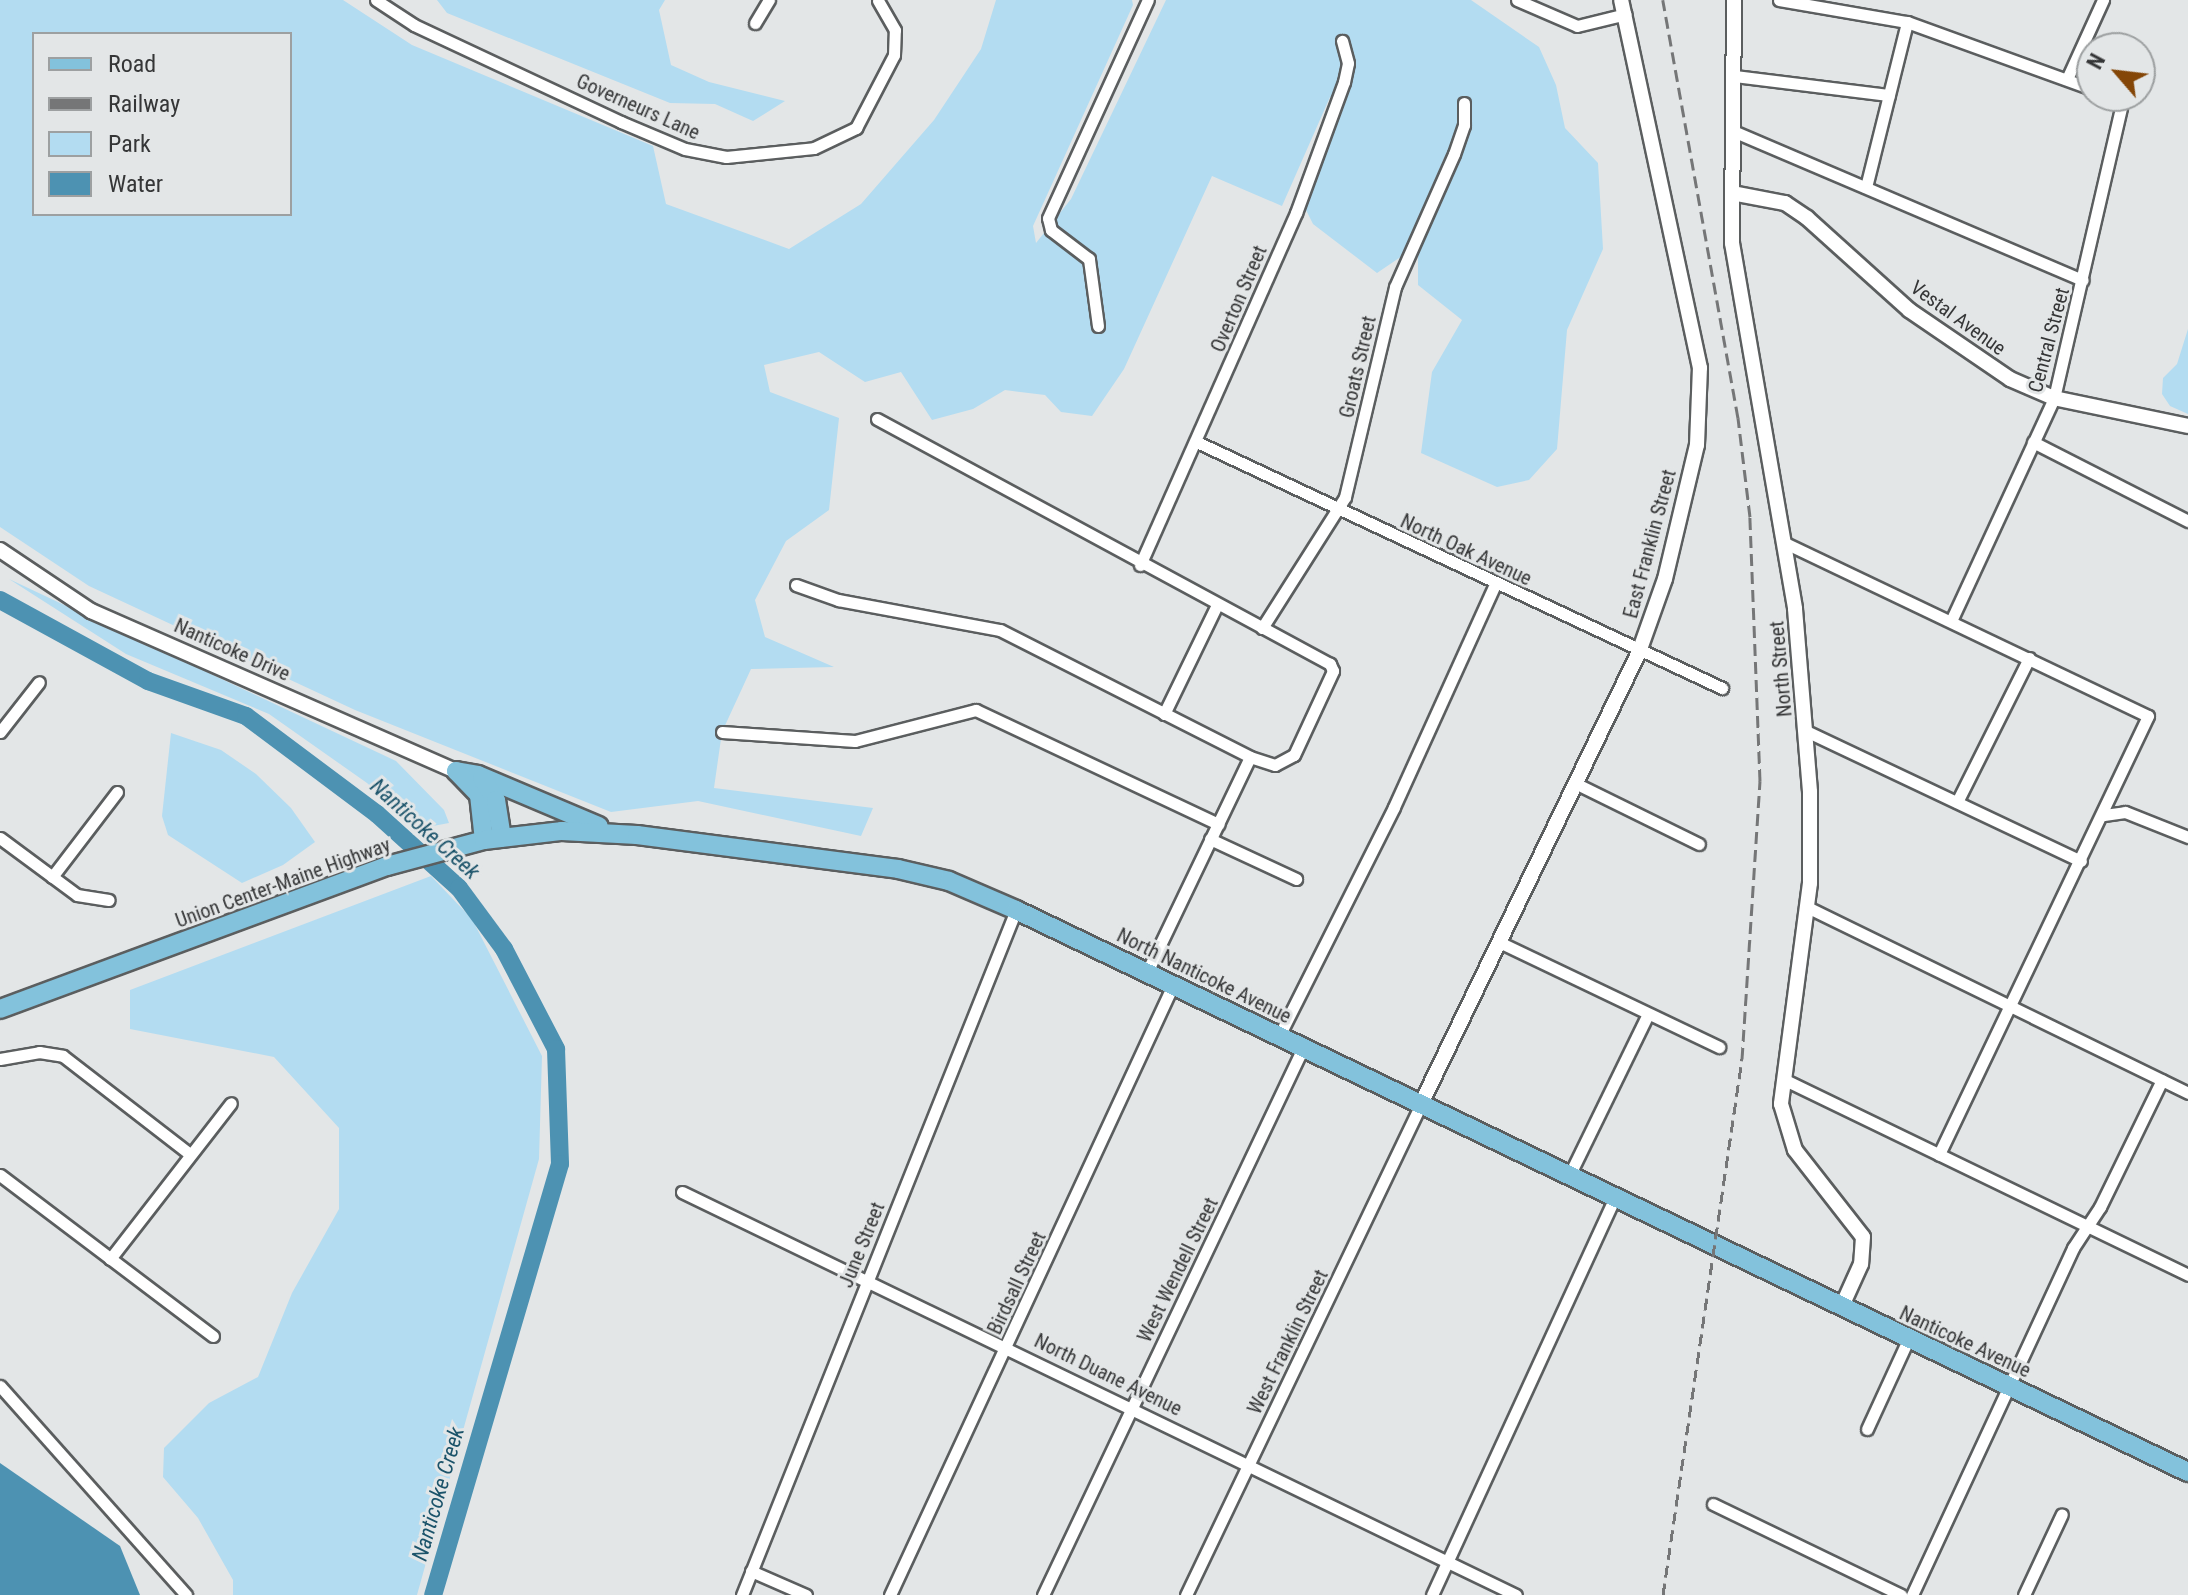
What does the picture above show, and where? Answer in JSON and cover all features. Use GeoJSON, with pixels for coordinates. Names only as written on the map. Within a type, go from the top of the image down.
{"type":"FeatureCollection","features":[{"type":"Feature","properties":{"kind":"main road"},"geometry":{"type":"LineString","coordinates":[[456,771],[478,775],[563,814],[637,835]]}},
{"type":"Feature","properties":{"kind":"main road"},"geometry":{"type":"LineString","coordinates":[[456,771],[479,795],[493,839]]}},
{"type":"Feature","properties":{"kind":"main road"},"geometry":{"type":"LineString","coordinates":[[478,775],[493,790],[493,839]]}},
{"type":"Feature","properties":{"kind":"main road","name":"Union Center-Maine Highway"},"geometry":{"type":"LineString","coordinates":[[0,1009],[387,866],[464,844],[562,831],[637,835]]}},
{"type":"Feature","properties":{"kind":"main road","name":"North Nanticoke Avenue"},"geometry":{"type":"LineString","coordinates":[[637,835],[898,869],[949,881],[1147,972],[1724,1250]]}},
{"type":"Feature","properties":{"kind":"main road","name":"Nanticoke Avenue"},"geometry":{"type":"LineString","coordinates":[[1724,1250],[2188,1472]]}},
{"type":"Feature","properties":{"kind":"street","name":"Governeurs Lane"},"geometry":{"type":"LineString","coordinates":[[376,0],[414,25],[621,122],[685,149],[726,157],[814,148],[856,128],[894,55],[895,30],[878,0]]}},
{"type":"Feature","properties":{"kind":"street"},"geometry":{"type":"LineString","coordinates":[[755,23],[769,0]]}},
{"type":"Feature","properties":{"kind":"street"},"geometry":{"type":"LineString","coordinates":[[1098,326],[1089,259],[1051,230],[1048,218],[1148,0]]}},
{"type":"Feature","properties":{"kind":"street"},"geometry":{"type":"LineString","coordinates":[[1517,0],[1577,26],[1624,7]]}},
{"type":"Feature","properties":{"kind":"street","name":"North Street"},"geometry":{"type":"LineString","coordinates":[[1734,0],[1734,258],[1795,609],[1811,835],[1807,907],[1783,1079],[1783,1117],[1795,1150],[1863,1237],[1861,1264],[1842,1306]]}},
{"type":"Feature","properties":{"kind":"street"},"geometry":{"type":"LineString","coordinates":[[1779,0],[1907,22],[2076,83]]}},
{"type":"Feature","properties":{"kind":"street"},"geometry":{"type":"LineString","coordinates":[[2067,79],[2103,0]]}},
{"type":"Feature","properties":{"kind":"street","name":"East Franklin Street"},"geometry":{"type":"LineString","coordinates":[[1421,1104],[1639,652],[1665,579],[1702,408],[1689,308],[1624,7]]}},
{"type":"Feature","properties":{"kind":"street"},"geometry":{"type":"LineString","coordinates":[[1866,187],[1907,22]]}},
{"type":"Feature","properties":{"kind":"street","name":"Overton Street"},"geometry":{"type":"LineString","coordinates":[[1140,565],[1296,213],[1348,63],[1342,41]]}},
{"type":"Feature","properties":{"kind":"street"},"geometry":{"type":"LineString","coordinates":[[1734,76],[1889,95]]}},
{"type":"Feature","properties":{"kind":"street","name":"Groats Street"},"geometry":{"type":"LineString","coordinates":[[1262,628],[1302,559],[1339,510],[1395,287],[1454,154],[1464,125],[1464,103]]}},
{"type":"Feature","properties":{"kind":"street","name":"Central Street"},"geometry":{"type":"LineString","coordinates":[[1951,621],[2054,398],[2120,112]]}},
{"type":"Feature","properties":{"kind":"street"},"geometry":{"type":"LineString","coordinates":[[1733,131],[2083,280]]}},
{"type":"Feature","properties":{"kind":"street","name":"Vestal Avenue"},"geometry":{"type":"LineString","coordinates":[[1732,193],[1785,203],[1952,342],[2010,379],[2054,398],[2188,426]]}},
{"type":"Feature","properties":{"kind":"street"},"geometry":{"type":"LineString","coordinates":[[796,585],[838,600],[1000,630],[1266,763],[1286,762],[1333,671],[1330,664],[1140,565],[877,419]]}},
{"type":"Feature","properties":{"kind":"street","name":"North Oak Avenue"},"geometry":{"type":"LineString","coordinates":[[1197,442],[1639,652],[1722,688]]}},
{"type":"Feature","properties":{"kind":"street"},"geometry":{"type":"LineString","coordinates":[[2033,442],[2188,521]]}},
{"type":"Feature","properties":{"kind":"street"},"geometry":{"type":"LineString","coordinates":[[1783,542],[2148,716],[2104,815],[1939,1155]]}},
{"type":"Feature","properties":{"kind":"street","name":"Nanticoke Drive"},"geometry":{"type":"LineString","coordinates":[[0,550],[91,611],[456,771]]}},
{"type":"Feature","properties":{"kind":"street"},"geometry":{"type":"LineString","coordinates":[[1279,1036],[1394,807],[1495,584]]}},
{"type":"Feature","properties":{"kind":"street"},"geometry":{"type":"LineString","coordinates":[[1164,714],[1217,605]]}},
{"type":"Feature","properties":{"kind":"street"},"geometry":{"type":"LineString","coordinates":[[1957,802],[2029,658]]}},
{"type":"Feature","properties":{"kind":"street"},"geometry":{"type":"LineString","coordinates":[[0,732],[39,682]]}},
{"type":"Feature","properties":{"kind":"street"},"geometry":{"type":"LineString","coordinates":[[722,732],[855,741],[976,710],[1218,824]]}},
{"type":"Feature","properties":{"kind":"street"},"geometry":{"type":"LineString","coordinates":[[1806,731],[2081,861]]}},
{"type":"Feature","properties":{"kind":"street"},"geometry":{"type":"LineString","coordinates":[[1147,972],[1250,757]]}},
{"type":"Feature","properties":{"kind":"street"},"geometry":{"type":"LineString","coordinates":[[1575,783],[1699,844]]}},
{"type":"Feature","properties":{"kind":"street"},"geometry":{"type":"LineString","coordinates":[[52,877],[117,792]]}},
{"type":"Feature","properties":{"kind":"street"},"geometry":{"type":"LineString","coordinates":[[2104,815],[2125,812],[2188,837]]}},
{"type":"Feature","properties":{"kind":"street"},"geometry":{"type":"LineString","coordinates":[[0,838],[52,877],[90,900],[109,900]]}},
{"type":"Feature","properties":{"kind":"street"},"geometry":{"type":"LineString","coordinates":[[1210,839],[1296,879]]}},
{"type":"Feature","properties":{"kind":"street"},"geometry":{"type":"LineString","coordinates":[[1807,907],[2188,1093]]}},
{"type":"Feature","properties":{"kind":"street","name":"June Street"},"geometry":{"type":"LineString","coordinates":[[742,1595],[1016,910]]}},
{"type":"Feature","properties":{"kind":"street"},"geometry":{"type":"LineString","coordinates":[[1499,942],[1719,1047]]}},
{"type":"Feature","properties":{"kind":"street","name":"Birdsall Street"},"geometry":{"type":"LineString","coordinates":[[890,1595],[1173,985]]}},
{"type":"Feature","properties":{"kind":"street"},"geometry":{"type":"LineString","coordinates":[[1569,1176],[1648,1014]]}},
{"type":"Feature","properties":{"kind":"street","name":"West Wendell Street"},"geometry":{"type":"LineString","coordinates":[[1043,1595],[1303,1048]]}},
{"type":"Feature","properties":{"kind":"street"},"geometry":{"type":"LineString","coordinates":[[0,1059],[39,1052],[63,1056],[190,1154]]}},
{"type":"Feature","properties":{"kind":"street"},"geometry":{"type":"LineString","coordinates":[[1783,1079],[2188,1275]]}},
{"type":"Feature","properties":{"kind":"street"},"geometry":{"type":"LineString","coordinates":[[1912,1595],[2007,1386],[2162,1080]]}},
{"type":"Feature","properties":{"kind":"street"},"geometry":{"type":"LineString","coordinates":[[110,1259],[231,1103]]}},
{"type":"Feature","properties":{"kind":"street","name":"West Franklin Street"},"geometry":{"type":"LineString","coordinates":[[1186,1595],[1421,1104]]}},
{"type":"Feature","properties":{"kind":"street"},"geometry":{"type":"LineString","coordinates":[[0,1175],[213,1336]]}},
{"type":"Feature","properties":{"kind":"street","name":"North Duane Avenue"},"geometry":{"type":"LineString","coordinates":[[682,1192],[1133,1406],[1516,1595]]}},
{"type":"Feature","properties":{"kind":"street"},"geometry":{"type":"LineString","coordinates":[[1432,1595],[1615,1198]]}},
{"type":"Feature","properties":{"kind":"street"},"geometry":{"type":"LineString","coordinates":[[1867,1429],[1908,1340]]}},
{"type":"Feature","properties":{"kind":"street"},"geometry":{"type":"LineString","coordinates":[[0,1386],[186,1595]]}},
{"type":"Feature","properties":{"kind":"street"},"geometry":{"type":"LineString","coordinates":[[1713,1504],[1901,1595]]}},
{"type":"Feature","properties":{"kind":"street"},"geometry":{"type":"LineString","coordinates":[[2024,1595],[2062,1514]]}},
{"type":"Feature","properties":{"kind":"street"},"geometry":{"type":"LineString","coordinates":[[751,1571],[806,1595]]}},
{"type":"Feature","properties":{"kind":"green space"},"geometry":{"type":"Polygon","coordinates":[[[0,0],[343,0],[412,45],[653,146],[666,204],[789,249],[861,204],[934,120],[981,49],[996,0],[1132,0],[1133,5],[1033,226],[1036,243],[1071,199],[1166,0],[1471,0],[1539,47],[1556,85],[1565,128],[1598,163],[1603,249],[1567,330],[1557,449],[1529,480],[1497,487],[1421,453],[1432,372],[1462,320],[1418,285],[1418,255],[1445,156],[1402,256],[1377,273],[1313,224],[1305,208],[1345,99],[1330,97],[1282,206],[1212,176],[1124,369],[1092,416],[1061,412],[1045,395],[1005,390],[973,409],[932,420],[901,372],[865,382],[819,352],[764,365],[770,392],[839,418],[829,510],[786,541],[755,600],[765,637],[834,667],[751,669],[722,732],[714,788],[873,808],[861,836],[698,801],[611,812],[355,710],[89,586],[0,527],[0,0]]]}},
{"type":"Feature","properties":{"kind":"green space"},"geometry":{"type":"Polygon","coordinates":[[[437,0],[665,0],[659,10],[671,65],[709,82],[785,101],[753,121],[715,104],[670,103],[447,13],[437,0]]]}},
{"type":"Feature","properties":{"kind":"green space"},"geometry":{"type":"Polygon","coordinates":[[[2188,329],[2188,414],[2170,406],[2162,394],[2163,378],[2177,364],[2188,329]]]}},
{"type":"Feature","properties":{"kind":"green space"},"geometry":{"type":"Polygon","coordinates":[[[9,579],[396,761],[444,810],[449,823],[417,829],[367,783],[269,714],[126,654],[9,579]]]}},
{"type":"Feature","properties":{"kind":"green space"},"geometry":{"type":"Polygon","coordinates":[[[171,733],[221,750],[256,774],[291,808],[315,842],[283,865],[242,883],[168,835],[162,816],[171,733]]]}},
{"type":"Feature","properties":{"kind":"green space"},"geometry":{"type":"Polygon","coordinates":[[[431,876],[472,919],[542,1056],[539,1159],[417,1595],[233,1595],[233,1580],[198,1518],[163,1477],[164,1448],[209,1403],[258,1377],[292,1293],[339,1209],[339,1128],[274,1057],[130,1029],[130,990],[431,876]]]}},
{"type":"Feature","properties":{"kind":"water"},"geometry":{"type":"Polygon","coordinates":[[[0,1463],[120,1546],[140,1595],[0,1595],[0,1463]]]}},
{"type":"Feature","properties":{"kind":"waterway","name":"Nanticoke Creek"},"geometry":{"type":"LineString","coordinates":[[0,600],[148,681],[246,716],[377,814],[459,888],[504,949],[556,1049],[560,1164],[433,1595]]}},
{"type":"Feature","properties":{"kind":"railway"},"geometry":{"type":"LineString","coordinates":[[1663,0],[1738,418],[1750,517],[1760,781],[1742,1059],[1663,1595]]}}]}
